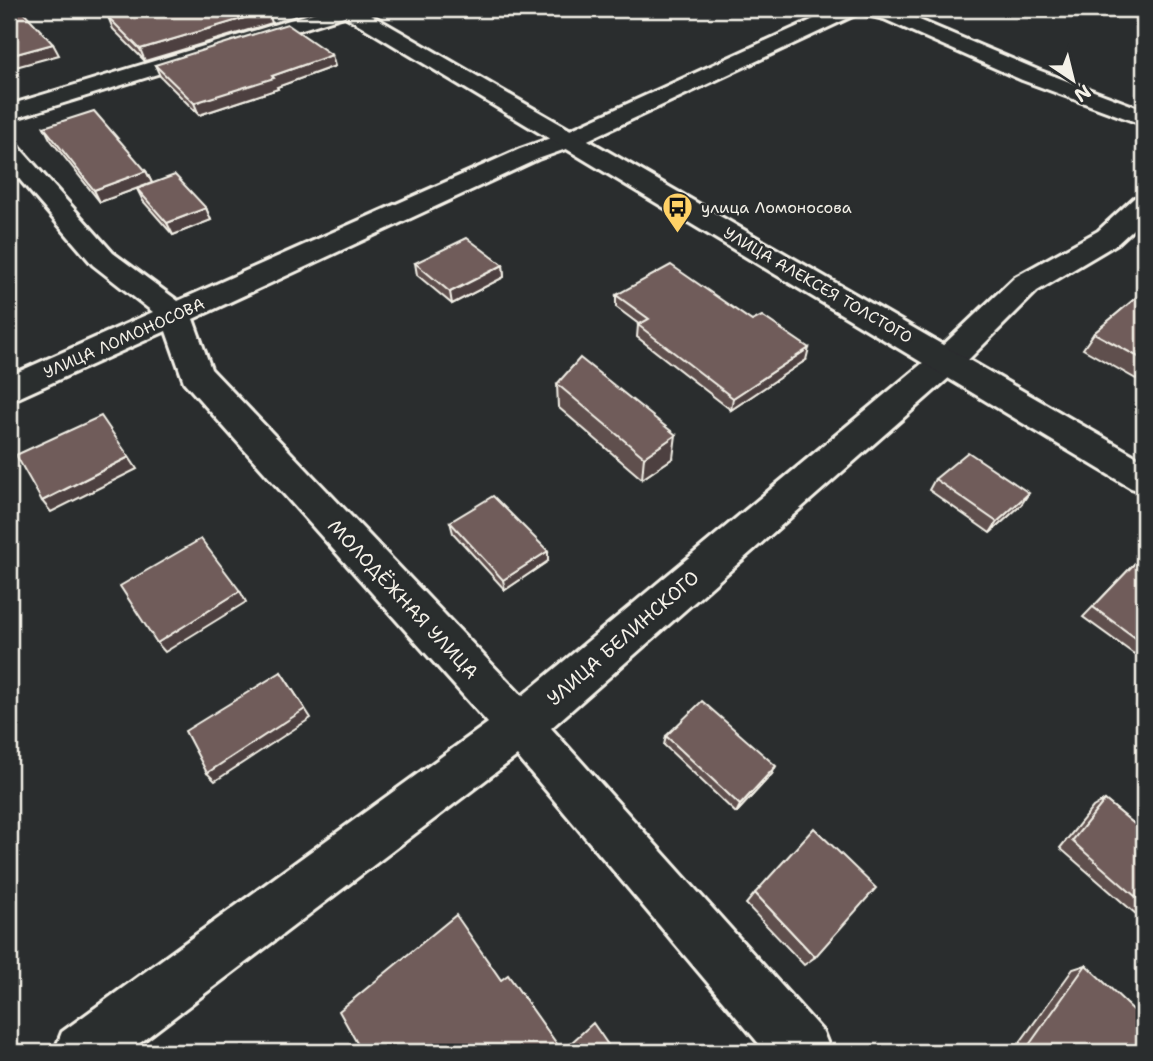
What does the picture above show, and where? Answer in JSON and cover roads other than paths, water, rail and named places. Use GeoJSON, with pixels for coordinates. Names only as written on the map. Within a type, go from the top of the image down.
{"type":"FeatureCollection","features":[{"type":"Feature","properties":{"kind":"street","name":"УЛИЦА АЛЕКСЕЯ ТОЛСТОГО"},"geometry":{"type":"LineString","coordinates":[[347,9],[1144,478]]}},
{"type":"Feature","properties":{"kind":"street"},"geometry":{"type":"LineString","coordinates":[[9,113],[347,9]]}},
{"type":"Feature","properties":{"kind":"street","name":"УЛИЦА ЛОМОНОСОВА"},"geometry":{"type":"LineString","coordinates":[[9,390],[529,154],[568,140],[852,9]]}},
{"type":"Feature","properties":{"kind":"street"},"geometry":{"type":"LineString","coordinates":[[866,9],[891,15],[1030,75],[1144,118]]}},
{"type":"Feature","properties":{"kind":"street"},"geometry":{"type":"LineString","coordinates":[[9,151],[103,259],[176,315]]}},
{"type":"Feature","properties":{"kind":"street","name":"УЛИЦА БЕЛИНСКОГО"},"geometry":{"type":"LineString","coordinates":[[82,1052],[520,726],[947,360],[1026,284],[1108,237],[1144,204]]}},
{"type":"Feature","properties":{"kind":"street","name":"МОЛОДЁЖНАЯ УЛИЦА"},"geometry":{"type":"LineString","coordinates":[[176,315],[196,374],[520,726],[803,1052]]}},
{"type":"Feature","properties":{"kind":"place","name":"улица Ломоносова"},"geometry":{"type":"Point","coordinates":[678,234]}}]}
